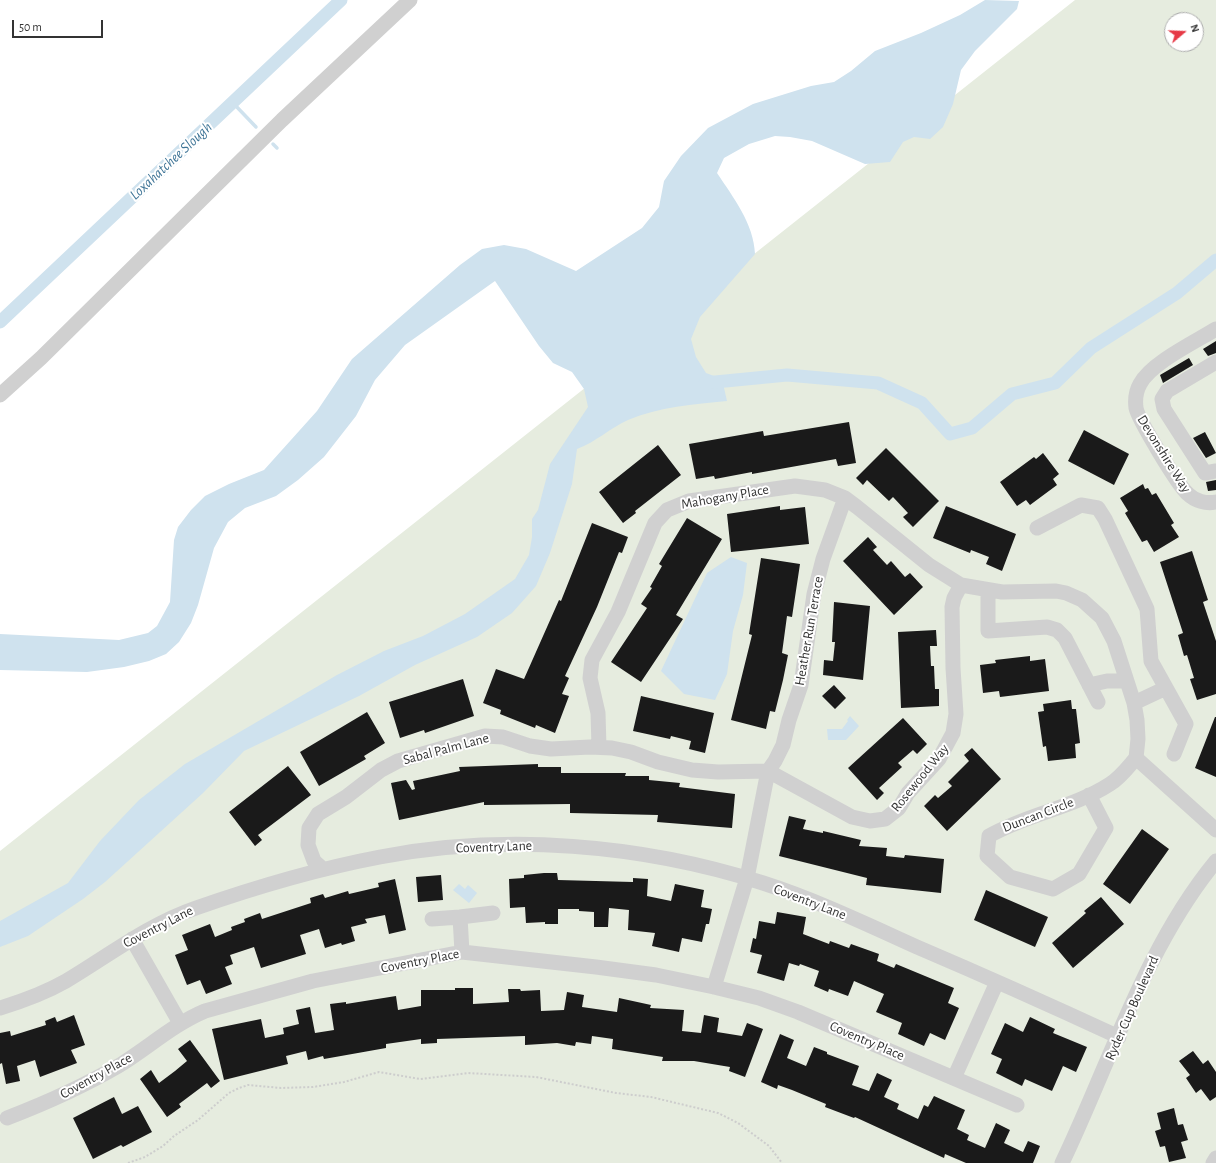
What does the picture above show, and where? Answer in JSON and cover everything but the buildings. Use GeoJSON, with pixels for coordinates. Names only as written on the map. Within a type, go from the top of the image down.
{"type":"FeatureCollection","features":[{"type":"Feature","properties":{"kind":"street"},"geometry":{"type":"LineString","coordinates":[[0,395],[41,358],[282,120],[410,0]]}},
{"type":"Feature","properties":{"kind":"street","name":"Devonshire Way"},"geometry":{"type":"LineString","coordinates":[[1216,329],[1150,371],[1140,384],[1136,396],[1136,408],[1139,418],[1185,491],[1196,500],[1207,503],[1216,502]]}},
{"type":"Feature","properties":{"kind":"street"},"geometry":{"type":"LineString","coordinates":[[1216,362],[1167,391],[1162,399],[1164,409],[1205,473],[1216,470]]}},
{"type":"Feature","properties":{"kind":"street","name":"Mahogany Place"},"geometry":{"type":"LineString","coordinates":[[599,747],[598,713],[590,678],[592,660],[618,612],[651,531],[661,516],[675,505],[689,501],[786,487],[816,488],[845,498],[928,565],[961,585]]}},
{"type":"Feature","properties":{"kind":"street","name":"Heather Run Terrace"},"geometry":{"type":"LineString","coordinates":[[746,878],[768,771],[781,750],[801,685],[816,587],[823,559],[845,498]]}},
{"type":"Feature","properties":{"kind":"street"},"geometry":{"type":"LineString","coordinates":[[1037,528],[1081,506],[1098,508],[1105,519],[1147,609],[1151,661],[1186,724],[1174,754]]}},
{"type":"Feature","properties":{"kind":"street"},"geometry":{"type":"LineString","coordinates":[[961,585],[988,590],[1022,593],[1042,590],[1056,591],[1066,593],[1082,600],[1096,611],[1107,625],[1134,703],[1138,739],[1136,758],[1216,830]]}},
{"type":"Feature","properties":{"kind":"street","name":"Rosewood Way"},"geometry":{"type":"LineString","coordinates":[[768,771],[861,820],[870,821],[885,818],[899,808],[908,793],[939,758],[953,733],[956,714],[952,668],[952,607],[954,598],[961,585]]}},
{"type":"Feature","properties":{"kind":"street"},"geometry":{"type":"LineString","coordinates":[[988,590],[988,631],[1047,627],[1057,630],[1065,638],[1098,702]]}},
{"type":"Feature","properties":{"kind":"street"},"geometry":{"type":"LineString","coordinates":[[1089,685],[1107,681],[1126,681]]}},
{"type":"Feature","properties":{"kind":"street"},"geometry":{"type":"LineString","coordinates":[[1134,703],[1166,688]]}},
{"type":"Feature","properties":{"kind":"street","name":"Sabal Palm Lane"},"geometry":{"type":"LineString","coordinates":[[323,869],[314,861],[308,845],[307,837],[313,820],[318,814],[346,797],[385,768],[398,761],[485,736],[503,736],[530,746],[550,750],[599,747],[631,752],[658,762],[692,770],[718,772],[768,771]]}},
{"type":"Feature","properties":{"kind":"street","name":"Duncan Circle"},"geometry":{"type":"LineString","coordinates":[[1089,795],[1106,828],[1079,874],[1066,882],[1053,889],[1010,877],[987,856],[989,836],[1008,824],[1089,795],[1112,783],[1136,758]]}},
{"type":"Feature","properties":{"kind":"street","name":"Coventry Lane"},"geometry":{"type":"LineString","coordinates":[[0,1008],[26,1000],[58,985],[161,923],[193,909],[323,869],[382,857],[429,850],[477,846],[524,845],[572,847],[620,852],[666,859],[746,878],[820,904],[1119,1037]]}},
{"type":"Feature","properties":{"kind":"street","name":"Ryder Cup Boulevard"},"geometry":{"type":"LineString","coordinates":[[1062,1163],[1151,963],[1196,885],[1216,861]]}},
{"type":"Feature","properties":{"kind":"street"},"geometry":{"type":"LineString","coordinates":[[714,987],[746,878]]}},
{"type":"Feature","properties":{"kind":"street"},"geometry":{"type":"LineString","coordinates":[[432,919],[493,913]]}},
{"type":"Feature","properties":{"kind":"street"},"geometry":{"type":"LineString","coordinates":[[460,917],[462,952]]}},
{"type":"Feature","properties":{"kind":"street"},"geometry":{"type":"LineString","coordinates":[[132,940],[180,1023]]}},
{"type":"Feature","properties":{"kind":"street","name":"Coventry Place"},"geometry":{"type":"LineString","coordinates":[[7,1118],[46,1103],[84,1085],[120,1065],[180,1023],[205,1011],[313,981],[462,952],[656,975],[759,998],[798,1012],[1017,1105]]}},
{"type":"Feature","properties":{"kind":"street"},"geometry":{"type":"LineString","coordinates":[[954,1078],[997,982]]}},
{"type":"Feature","properties":{"kind":"street"},"geometry":{"type":"LineString","coordinates":[[1213,1163],[1216,1158]]}},
{"type":"Feature","properties":{"kind":"path"},"geometry":{"type":"LineString","coordinates":[[128,1163],[145,1157],[163,1146],[174,1136],[198,1120],[229,1093],[239,1088],[248,1085],[281,1088],[313,1087],[344,1082],[379,1072],[420,1079],[468,1074],[536,1077],[616,1093],[651,1097],[718,1113],[738,1123],[752,1131],[769,1146],[782,1163]]}},
{"type":"Feature","properties":{"kind":"shaded area"},"geometry":{"type":"Polygon","coordinates":[[[1075,0],[1216,0],[1216,1163],[0,1163],[0,851],[1075,0]]]}},
{"type":"Feature","properties":{"kind":"water"},"geometry":{"type":"Polygon","coordinates":[[[985,0],[1019,1],[1017,9],[975,51],[961,70],[953,104],[943,127],[930,139],[914,137],[903,142],[890,162],[865,164],[812,141],[775,136],[749,144],[724,158],[717,173],[742,211],[751,232],[755,254],[700,317],[691,339],[696,357],[706,373],[722,379],[727,401],[702,403],[652,412],[621,423],[590,443],[577,449],[572,484],[550,553],[536,586],[512,613],[477,637],[415,665],[359,696],[244,751],[203,793],[105,882],[83,899],[28,936],[0,947],[0,921],[68,883],[100,841],[139,800],[185,764],[337,675],[384,651],[423,636],[465,614],[515,579],[529,555],[532,537],[532,519],[538,510],[550,464],[588,407],[584,389],[572,372],[553,363],[539,346],[495,281],[405,345],[375,380],[356,416],[324,457],[298,480],[276,496],[245,508],[228,522],[214,548],[198,605],[191,623],[179,642],[166,654],[149,661],[124,667],[87,672],[0,670],[0,634],[119,640],[148,633],[157,626],[170,602],[174,540],[178,527],[191,510],[205,496],[229,484],[264,470],[317,411],[352,359],[460,265],[482,249],[504,245],[526,249],[576,271],[642,228],[659,207],[664,181],[681,156],[708,128],[753,104],[811,86],[834,82],[851,71],[875,51],[921,33],[960,15],[985,0]]]}},
{"type":"Feature","properties":{"kind":"water"},"geometry":{"type":"Polygon","coordinates":[[[731,557],[747,563],[743,595],[733,631],[727,674],[715,700],[684,694],[661,671],[707,573],[731,557]]]}},
{"type":"Feature","properties":{"kind":"water"},"geometry":{"type":"Polygon","coordinates":[[[850,716],[859,726],[846,740],[828,740],[827,729],[842,729],[850,716]]]}},
{"type":"Feature","properties":{"kind":"water"},"geometry":{"type":"Polygon","coordinates":[[[459,884],[465,889],[468,885],[477,893],[469,903],[453,890],[459,884]]]}},
{"type":"Feature","properties":{"kind":"waterway","name":"Loxahatchee Slough"},"geometry":{"type":"LineString","coordinates":[[0,322],[341,0]]}},
{"type":"Feature","properties":{"kind":"waterway"},"geometry":{"type":"LineString","coordinates":[[233,103],[256,127]]}},
{"type":"Feature","properties":{"kind":"waterway"},"geometry":{"type":"LineString","coordinates":[[273,144],[277,148]]}},
{"type":"Feature","properties":{"kind":"waterway"},"geometry":{"type":"LineString","coordinates":[[705,383],[787,375],[878,383],[922,403],[950,434],[972,428],[1012,394],[1055,383],[1091,348],[1177,293],[1216,260]]}}]}
